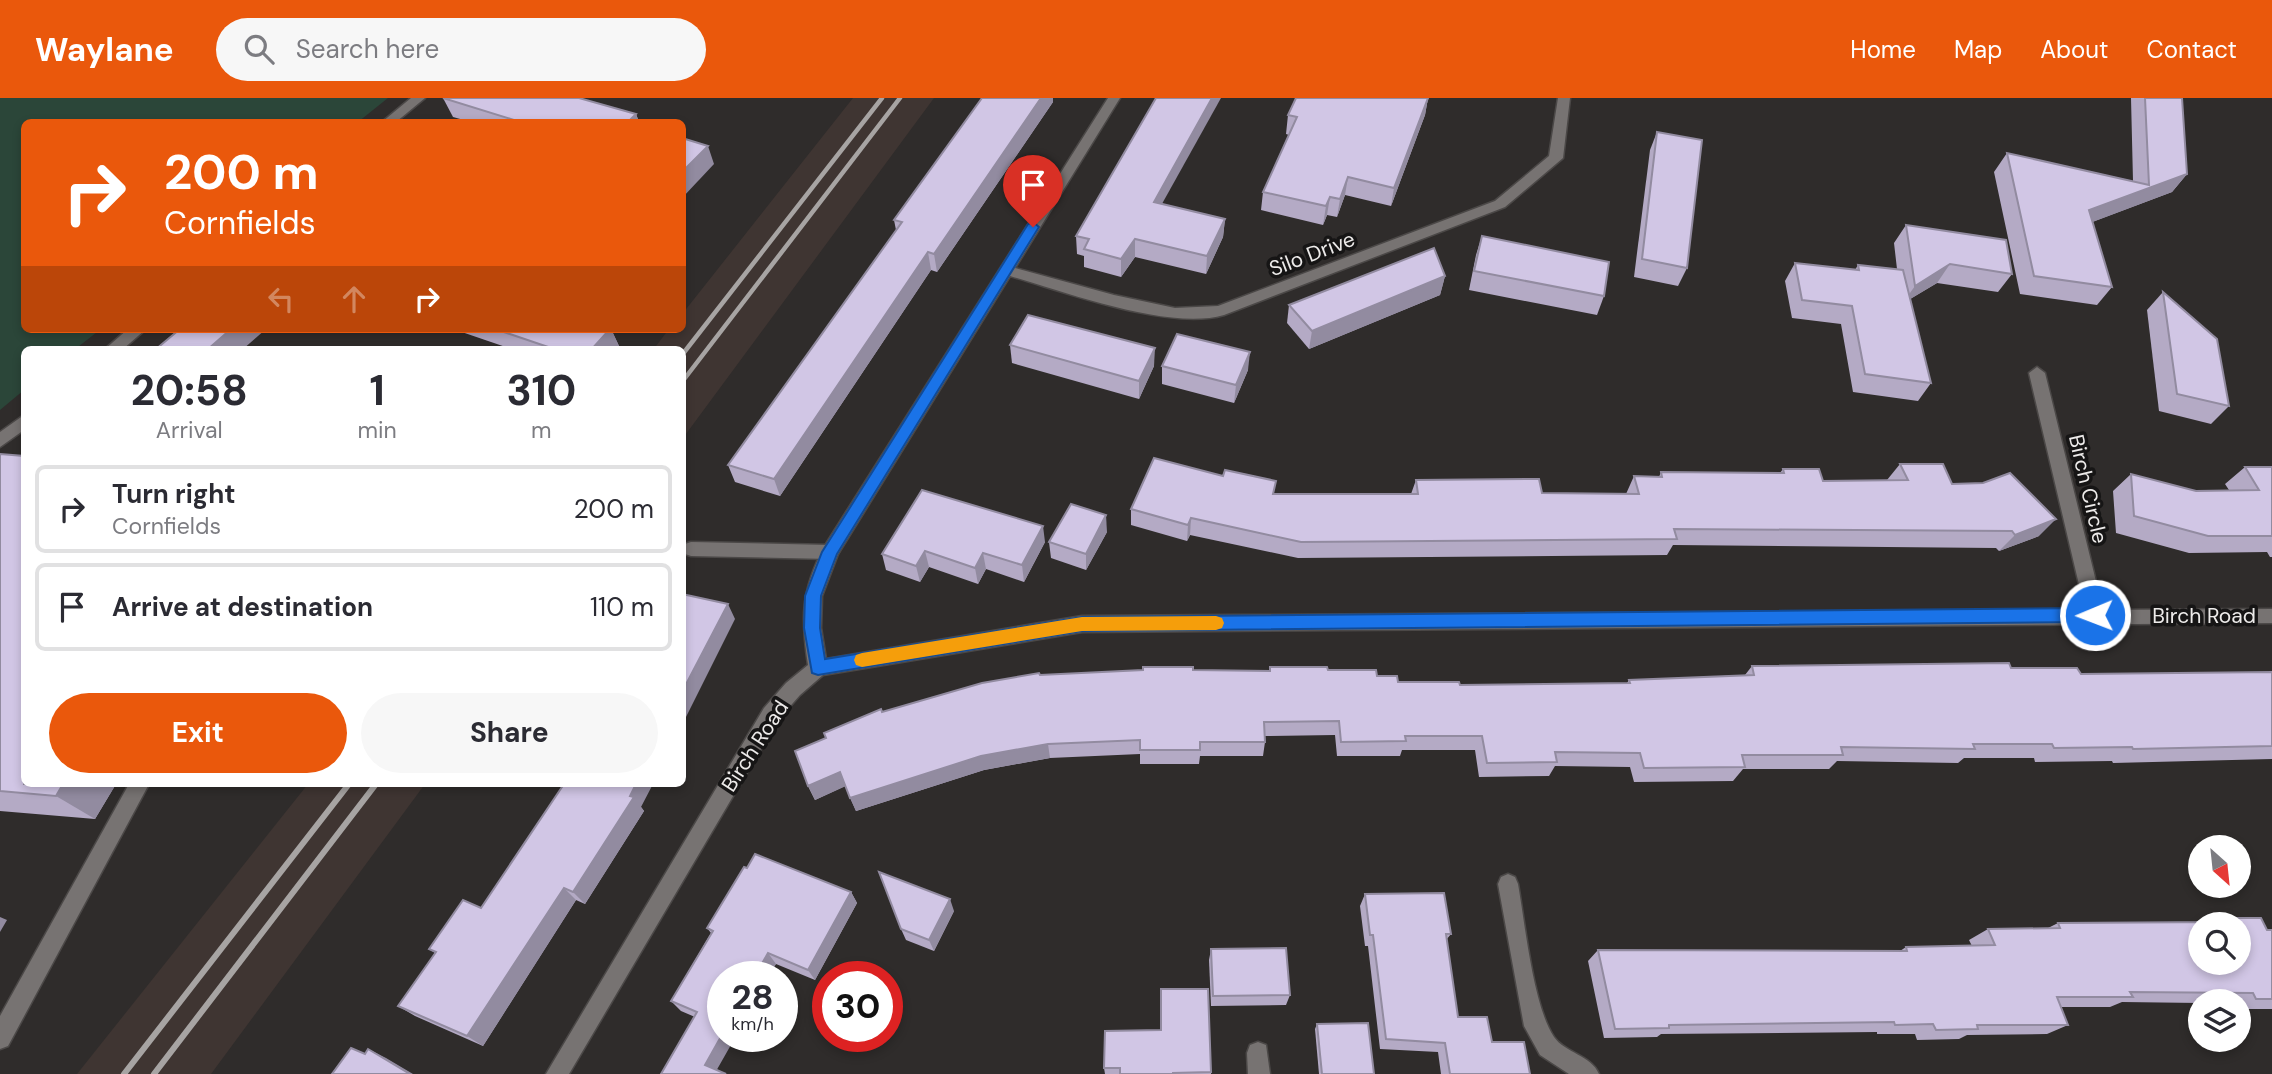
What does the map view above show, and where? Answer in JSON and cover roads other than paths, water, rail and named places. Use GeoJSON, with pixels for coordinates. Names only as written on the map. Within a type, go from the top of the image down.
{"type":"FeatureCollection","features":[{"type":"Feature","properties":{"kind":"street"},"geometry":{"type":"LineString","coordinates":[[392,119],[419,98]]}},
{"type":"Feature","properties":{"kind":"street"},"geometry":{"type":"LineString","coordinates":[[818,668],[812,628],[813,596],[830,552],[1114,98]]}},
{"type":"Feature","properties":{"kind":"street","name":"Silo Drive"},"geometry":{"type":"LineString","coordinates":[[1006,270],[1103,297],[1175,313],[1219,311],[1500,204],[1556,158],[1564,98]]}},
{"type":"Feature","properties":{"kind":"street"},"geometry":{"type":"LineString","coordinates":[[117,346],[133,333]]}},
{"type":"Feature","properties":{"kind":"street","name":"Birch Circle"},"geometry":{"type":"LineString","coordinates":[[2037,373],[2095,615]]}},
{"type":"Feature","properties":{"kind":"street"},"geometry":{"type":"LineString","coordinates":[[0,441],[21,424]]}},
{"type":"Feature","properties":{"kind":"street"},"geometry":{"type":"LineString","coordinates":[[691,549],[830,552]]}},
{"type":"Feature","properties":{"kind":"street","name":"Birch Road"},"geometry":{"type":"LineString","coordinates":[[557,1074],[771,714],[793,688],[818,668],[1082,624],[2095,615],[2272,616]]}},
{"type":"Feature","properties":{"kind":"street"},"geometry":{"type":"LineString","coordinates":[[0,1038],[137,787]]}},
{"type":"Feature","properties":{"kind":"street"},"geometry":{"type":"LineString","coordinates":[[1508,884],[1531,1018],[1548,1047],[1588,1074]]}},
{"type":"Feature","properties":{"kind":"railway"},"geometry":{"type":"LineString","coordinates":[[686,350],[882,98]]}},
{"type":"Feature","properties":{"kind":"railway"},"geometry":{"type":"LineString","coordinates":[[686,377],[900,98]]}},
{"type":"Feature","properties":{"kind":"railway"},"geometry":{"type":"LineString","coordinates":[[124,1074],[347,787]]}},
{"type":"Feature","properties":{"kind":"railway"},"geometry":{"type":"LineString","coordinates":[[154,1074],[374,787]]}}]}
